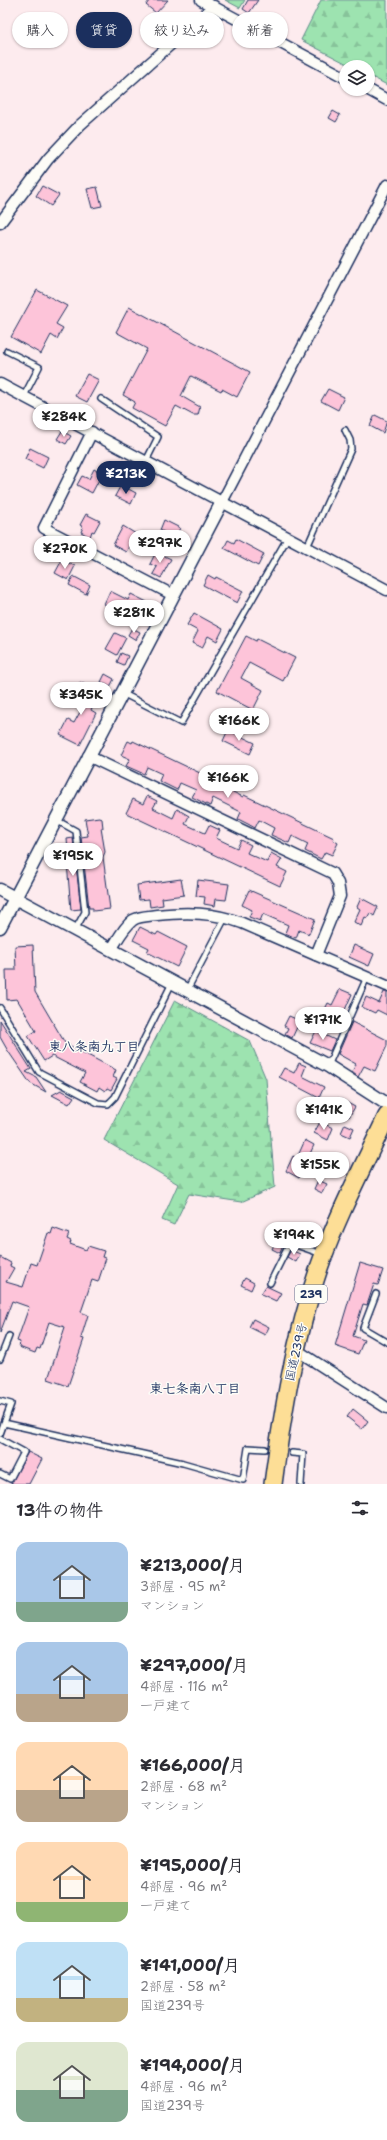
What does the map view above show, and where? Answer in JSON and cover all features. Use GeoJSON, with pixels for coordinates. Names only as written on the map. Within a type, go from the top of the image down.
{"type":"FeatureCollection","features":[{"type":"Feature","properties":{"kind":"highway","name":"国道239号"},"geometry":{"type":"LineString","coordinates":[[273,1484],[285,1397],[295,1349],[324,1254],[338,1220],[387,1116]]}},
{"type":"Feature","properties":{"kind":"street"},"geometry":{"type":"LineString","coordinates":[[201,0],[339,74]]}},
{"type":"Feature","properties":{"kind":"street"},"geometry":{"type":"LineString","coordinates":[[0,223],[48,159],[80,125],[214,6]]}},
{"type":"Feature","properties":{"kind":"street"},"geometry":{"type":"LineString","coordinates":[[375,93],[387,100]]}},
{"type":"Feature","properties":{"kind":"street"},"geometry":{"type":"LineString","coordinates":[[0,927],[387,185]]}},
{"type":"Feature","properties":{"kind":"street"},"geometry":{"type":"LineString","coordinates":[[0,384],[387,589]]}},
{"type":"Feature","properties":{"kind":"street"},"geometry":{"type":"LineString","coordinates":[[92,432],[44,528],[173,595]]}},
{"type":"Feature","properties":{"kind":"street"},"geometry":{"type":"LineString","coordinates":[[88,756],[332,873],[338,883],[340,896],[316,956]]}},
{"type":"Feature","properties":{"kind":"street"},"geometry":{"type":"LineString","coordinates":[[0,890],[172,984],[328,1066],[387,1104]]}},
{"type":"Feature","properties":{"kind":"street"},"geometry":{"type":"LineString","coordinates":[[111,950],[124,929],[134,919],[199,912],[225,917],[387,986]]}},
{"type":"Feature","properties":{"kind":"street"},"geometry":{"type":"LineString","coordinates":[[295,1349],[387,1408]]}},
{"type":"Feature","properties":{"kind":"lane"},"geometry":{"type":"LineString","coordinates":[[7,351],[39,367],[24,396]]}},
{"type":"Feature","properties":{"kind":"lane"},"geometry":{"type":"LineString","coordinates":[[101,399],[158,437],[146,461]]}},
{"type":"Feature","properties":{"kind":"lane"},"geometry":{"type":"LineString","coordinates":[[307,547],[352,449],[350,440],[345,430]]}},
{"type":"Feature","properties":{"kind":"lane"},"geometry":{"type":"LineString","coordinates":[[122,693],[181,723],[288,537]]}},
{"type":"Feature","properties":{"kind":"lane"},"geometry":{"type":"LineString","coordinates":[[56,820],[76,831],[84,912],[75,930]]}},
{"type":"Feature","properties":{"kind":"lane"},"geometry":{"type":"LineString","coordinates":[[186,991],[225,917]]}},
{"type":"Feature","properties":{"kind":"lane"},"geometry":{"type":"LineString","coordinates":[[328,1066],[367,977]]}},
{"type":"Feature","properties":{"kind":"lane"},"geometry":{"type":"LineString","coordinates":[[0,1008],[39,1072],[98,1103],[108,1104],[115,1098],[172,984]]}},
{"type":"Feature","properties":{"kind":"lane"},"geometry":{"type":"LineString","coordinates":[[270,1283],[290,1243],[324,1254]]}},
{"type":"Feature","properties":{"kind":"lane"},"geometry":{"type":"LineString","coordinates":[[376,1294],[363,1328],[387,1342]]}},
{"type":"Feature","properties":{"kind":"lane"},"geometry":{"type":"LineString","coordinates":[[0,1360],[9,1336]]}},
{"type":"Feature","properties":{"kind":"lane"},"geometry":{"type":"LineString","coordinates":[[0,1401],[11,1404],[0,1434]]}},
{"type":"Feature","properties":{"kind":"lane"},"geometry":{"type":"LineString","coordinates":[[4,1423],[183,1463],[243,1480],[248,1448],[265,1449]]}},
{"type":"Feature","properties":{"kind":"lane"},"geometry":{"type":"LineString","coordinates":[[0,1439],[24,1452],[10,1478],[0,1474]]}},
{"type":"Feature","properties":{"kind":"lane"},"geometry":{"type":"LineString","coordinates":[[292,1453],[303,1454],[301,1484]]}},
{"type":"Feature","properties":{"kind":"green space"},"geometry":{"type":"Polygon","coordinates":[[[225,0],[245,0],[240,8],[225,0]]]}},
{"type":"Feature","properties":{"kind":"green space"},"geometry":{"type":"Polygon","coordinates":[[[321,0],[387,0],[387,85],[375,79],[375,60],[340,60],[301,40],[321,0]]]}},
{"type":"Feature","properties":{"kind":"green space"},"geometry":{"type":"Polygon","coordinates":[[[175,1000],[250,1041],[266,1079],[275,1187],[241,1202],[189,1194],[174,1225],[162,1220],[178,1184],[104,1140],[175,1000]]]}},
{"type":"Feature","properties":{"kind":"building"},"geometry":{"type":"Polygon","coordinates":[[[150,0],[168,0],[157,12],[146,5],[150,0]]]}},
{"type":"Feature","properties":{"kind":"building"},"geometry":{"type":"Polygon","coordinates":[[[248,0],[258,0],[250,12],[243,9],[248,0]]]}},
{"type":"Feature","properties":{"kind":"building"},"geometry":{"type":"Polygon","coordinates":[[[333,111],[340,115],[336,122],[329,118],[333,111]]]}},
{"type":"Feature","properties":{"kind":"building"},"geometry":{"type":"Polygon","coordinates":[[[42,186],[59,195],[51,206],[36,196],[42,186]]]}},
{"type":"Feature","properties":{"kind":"building"},"geometry":{"type":"Polygon","coordinates":[[[97,187],[102,206],[92,208],[87,189],[97,187]]]}},
{"type":"Feature","properties":{"kind":"building"},"geometry":{"type":"Polygon","coordinates":[[[37,290],[67,306],[56,324],[63,328],[57,339],[51,335],[41,354],[11,337],[37,290]]]}},
{"type":"Feature","properties":{"kind":"building"},"geometry":{"type":"Polygon","coordinates":[[[129,307],[250,372],[237,397],[191,376],[181,396],[200,407],[198,415],[193,415],[176,406],[165,426],[132,408],[135,402],[123,395],[147,349],[116,332],[129,307]]]}},
{"type":"Feature","properties":{"kind":"building"},"geometry":{"type":"Polygon","coordinates":[[[87,374],[99,380],[87,402],[75,396],[87,374]]]}},
{"type":"Feature","properties":{"kind":"building"},"geometry":{"type":"Polygon","coordinates":[[[328,389],[344,397],[338,410],[321,401],[328,389]]]}},
{"type":"Feature","properties":{"kind":"building"},"geometry":{"type":"Polygon","coordinates":[[[375,415],[387,421],[383,433],[370,426],[375,415]]]}},
{"type":"Feature","properties":{"kind":"building"},"geometry":{"type":"Polygon","coordinates":[[[62,431],[71,436],[66,444],[57,439],[62,431]]]}},
{"type":"Feature","properties":{"kind":"building"},"geometry":{"type":"Polygon","coordinates":[[[30,448],[48,457],[43,468],[25,459],[30,448]]]}},
{"type":"Feature","properties":{"kind":"building"},"geometry":{"type":"Polygon","coordinates":[[[94,469],[102,474],[92,493],[77,485],[82,476],[89,479],[94,469]]]}},
{"type":"Feature","properties":{"kind":"building"},"geometry":{"type":"Polygon","coordinates":[[[121,485],[136,493],[131,504],[115,496],[121,485]]]}},
{"type":"Feature","properties":{"kind":"building"},"geometry":{"type":"Polygon","coordinates":[[[86,514],[100,521],[94,532],[92,531],[90,537],[81,532],[83,527],[80,525],[86,514]]]}},
{"type":"Feature","properties":{"kind":"building"},"geometry":{"type":"Polygon","coordinates":[[[164,520],[180,528],[175,538],[160,530],[164,520]]]}},
{"type":"Feature","properties":{"kind":"building"},"geometry":{"type":"Polygon","coordinates":[[[123,526],[136,534],[126,552],[113,545],[123,526]]]}},
{"type":"Feature","properties":{"kind":"building"},"geometry":{"type":"Polygon","coordinates":[[[236,539],[264,554],[258,566],[224,548],[228,540],[234,543],[236,539]]]}},
{"type":"Feature","properties":{"kind":"building"},"geometry":{"type":"Polygon","coordinates":[[[156,552],[171,559],[161,578],[153,574],[157,567],[150,564],[156,552]]]}},
{"type":"Feature","properties":{"kind":"building"},"geometry":{"type":"Polygon","coordinates":[[[62,560],[75,566],[68,580],[55,573],[62,560]]]}},
{"type":"Feature","properties":{"kind":"building"},"geometry":{"type":"Polygon","coordinates":[[[208,575],[215,579],[216,577],[243,591],[237,603],[203,585],[208,575]]]}},
{"type":"Feature","properties":{"kind":"building"},"geometry":{"type":"Polygon","coordinates":[[[73,576],[90,585],[86,594],[69,585],[73,576]]]}},
{"type":"Feature","properties":{"kind":"building"},"geometry":{"type":"Polygon","coordinates":[[[110,591],[128,600],[131,594],[147,602],[140,617],[118,606],[116,610],[104,604],[110,591]]]}},
{"type":"Feature","properties":{"kind":"building"},"geometry":{"type":"Polygon","coordinates":[[[194,613],[223,629],[217,641],[208,636],[202,648],[192,643],[198,631],[187,625],[194,613]]]}},
{"type":"Feature","properties":{"kind":"building"},"geometry":{"type":"Polygon","coordinates":[[[132,628],[140,632],[136,640],[128,635],[132,628]]]}},
{"type":"Feature","properties":{"kind":"building"},"geometry":{"type":"Polygon","coordinates":[[[115,633],[126,638],[117,655],[106,649],[115,633]]]}},
{"type":"Feature","properties":{"kind":"building"},"geometry":{"type":"Polygon","coordinates":[[[246,636],[256,641],[257,639],[295,658],[283,681],[249,663],[241,678],[263,690],[253,710],[217,691],[246,636]]]}},
{"type":"Feature","properties":{"kind":"building"},"geometry":{"type":"Polygon","coordinates":[[[121,653],[128,656],[124,665],[117,662],[121,653]]]}},
{"type":"Feature","properties":{"kind":"building"},"geometry":{"type":"Polygon","coordinates":[[[105,674],[114,679],[110,687],[101,682],[105,674]]]}},
{"type":"Feature","properties":{"kind":"building"},"geometry":{"type":"Polygon","coordinates":[[[80,682],[97,691],[93,697],[96,698],[91,710],[96,713],[80,745],[60,735],[68,720],[74,723],[86,701],[73,694],[80,682]]]}},
{"type":"Feature","properties":{"kind":"building"},"geometry":{"type":"Polygon","coordinates":[[[228,730],[255,743],[250,754],[223,741],[228,730]]]}},
{"type":"Feature","properties":{"kind":"building"},"geometry":{"type":"Polygon","coordinates":[[[128,741],[132,743],[133,741],[223,784],[222,786],[243,797],[244,795],[334,838],[333,840],[338,843],[332,855],[325,852],[321,859],[305,851],[308,844],[292,836],[289,843],[271,835],[274,828],[259,820],[255,828],[238,819],[241,812],[213,798],[210,806],[192,797],[196,790],[180,783],[177,790],[159,781],[162,774],[147,767],[144,774],[126,766],[130,759],[121,755],[128,741]]]}},
{"type":"Feature","properties":{"kind":"building"},"geometry":{"type":"Polygon","coordinates":[[[147,796],[157,801],[153,808],[173,818],[177,809],[189,816],[185,824],[205,833],[209,825],[220,830],[216,838],[237,848],[241,840],[251,845],[247,853],[267,862],[271,853],[282,859],[277,867],[287,872],[280,886],[126,813],[133,799],[143,804],[147,796]]]}},
{"type":"Feature","properties":{"kind":"building"},"geometry":{"type":"Polygon","coordinates":[[[99,817],[102,819],[103,828],[101,828],[105,852],[103,857],[110,909],[93,911],[93,908],[89,908],[81,837],[88,836],[85,819],[99,817]]]}},
{"type":"Feature","properties":{"kind":"building"},"geometry":{"type":"Polygon","coordinates":[[[73,838],[81,909],[71,910],[66,851],[68,851],[67,839],[73,838]]]}},
{"type":"Feature","properties":{"kind":"building"},"geometry":{"type":"Polygon","coordinates":[[[181,879],[184,895],[162,898],[163,905],[150,907],[149,899],[139,900],[137,885],[181,879]]]}},
{"type":"Feature","properties":{"kind":"building"},"geometry":{"type":"Polygon","coordinates":[[[198,880],[229,884],[226,900],[216,899],[215,906],[204,904],[205,897],[196,896],[198,880]]]}},
{"type":"Feature","properties":{"kind":"building"},"geometry":{"type":"Polygon","coordinates":[[[249,890],[315,919],[309,934],[299,930],[296,938],[285,933],[288,925],[263,914],[260,921],[249,917],[252,910],[242,905],[249,890]]]}},
{"type":"Feature","properties":{"kind":"building"},"geometry":{"type":"Polygon","coordinates":[[[361,898],[378,907],[374,916],[370,913],[367,918],[365,917],[361,926],[354,922],[360,909],[357,907],[361,898]]]}},
{"type":"Feature","properties":{"kind":"building"},"geometry":{"type":"Polygon","coordinates":[[[140,927],[156,935],[158,932],[187,947],[177,967],[147,952],[149,948],[133,940],[140,927]]]}},
{"type":"Feature","properties":{"kind":"building"},"geometry":{"type":"Polygon","coordinates":[[[33,945],[35,992],[65,1043],[116,1070],[113,1077],[117,1079],[111,1090],[107,1088],[105,1091],[99,1087],[97,1091],[80,1082],[85,1073],[52,1056],[44,1061],[28,1036],[36,1031],[17,999],[7,1000],[6,970],[16,970],[15,946],[33,945]]]}},
{"type":"Feature","properties":{"kind":"building"},"geometry":{"type":"Polygon","coordinates":[[[354,945],[374,954],[369,966],[349,957],[354,945]]]}},
{"type":"Feature","properties":{"kind":"building"},"geometry":{"type":"Polygon","coordinates":[[[340,989],[352,994],[340,1021],[323,1013],[328,1003],[332,1005],[340,989]]]}},
{"type":"Feature","properties":{"kind":"building"},"geometry":{"type":"Polygon","coordinates":[[[384,992],[387,992],[387,1015],[377,1010],[375,1013],[362,1007],[366,997],[379,1003],[384,992]]]}},
{"type":"Feature","properties":{"kind":"building"},"geometry":{"type":"Polygon","coordinates":[[[300,1012],[313,1018],[308,1029],[298,1025],[292,1038],[285,1034],[288,1028],[284,1026],[289,1016],[296,1019],[300,1012]]]}},
{"type":"Feature","properties":{"kind":"building"},"geometry":{"type":"Polygon","coordinates":[[[0,1020],[31,1069],[26,1072],[36,1077],[46,1092],[30,1083],[8,1051],[0,1037],[0,1020]]]}},
{"type":"Feature","properties":{"kind":"building"},"geometry":{"type":"Polygon","coordinates":[[[352,1022],[387,1040],[387,1046],[375,1071],[364,1066],[358,1077],[352,1072],[356,1064],[338,1054],[352,1022]]]}},
{"type":"Feature","properties":{"kind":"building"},"geometry":{"type":"Polygon","coordinates":[[[316,1031],[335,1040],[330,1051],[310,1043],[316,1031]]]}},
{"type":"Feature","properties":{"kind":"building"},"geometry":{"type":"Polygon","coordinates":[[[299,1063],[306,1066],[302,1076],[324,1087],[319,1098],[279,1077],[284,1068],[294,1073],[299,1063]]]}},
{"type":"Feature","properties":{"kind":"building"},"geometry":{"type":"Polygon","coordinates":[[[61,1090],[74,1097],[69,1104],[52,1095],[61,1090]]]}},
{"type":"Feature","properties":{"kind":"building"},"geometry":{"type":"Polygon","coordinates":[[[338,1098],[355,1107],[349,1117],[333,1108],[338,1098]]]}},
{"type":"Feature","properties":{"kind":"building"},"geometry":{"type":"Polygon","coordinates":[[[320,1122],[333,1128],[328,1140],[314,1133],[320,1122]]]}},
{"type":"Feature","properties":{"kind":"building"},"geometry":{"type":"Polygon","coordinates":[[[345,1124],[354,1128],[350,1137],[341,1133],[345,1124]]]}},
{"type":"Feature","properties":{"kind":"building"},"geometry":{"type":"Polygon","coordinates":[[[305,1140],[314,1145],[299,1178],[286,1171],[293,1156],[297,1158],[305,1140]]]}},
{"type":"Feature","properties":{"kind":"building"},"geometry":{"type":"Polygon","coordinates":[[[318,1180],[327,1184],[322,1193],[314,1189],[318,1180]]]}},
{"type":"Feature","properties":{"kind":"building"},"geometry":{"type":"Polygon","coordinates":[[[53,1228],[69,1234],[67,1239],[71,1241],[70,1244],[86,1250],[88,1246],[104,1251],[102,1257],[106,1258],[98,1282],[92,1280],[81,1312],[88,1315],[81,1338],[84,1339],[68,1386],[48,1379],[65,1327],[49,1322],[40,1349],[37,1348],[35,1353],[19,1347],[20,1342],[17,1341],[29,1307],[12,1301],[0,1333],[0,1257],[11,1263],[10,1266],[14,1268],[6,1282],[23,1287],[31,1263],[37,1265],[48,1233],[51,1234],[53,1228]]]}},
{"type":"Feature","properties":{"kind":"building"},"geometry":{"type":"Polygon","coordinates":[[[277,1239],[284,1243],[280,1253],[272,1249],[277,1239]]]}},
{"type":"Feature","properties":{"kind":"building"},"geometry":{"type":"Polygon","coordinates":[[[291,1250],[300,1254],[296,1262],[287,1257],[291,1250]]]}},
{"type":"Feature","properties":{"kind":"building"},"geometry":{"type":"Polygon","coordinates":[[[360,1263],[383,1270],[378,1285],[374,1284],[367,1305],[363,1304],[353,1336],[364,1340],[358,1354],[335,1346],[360,1263]]]}},
{"type":"Feature","properties":{"kind":"building"},"geometry":{"type":"Polygon","coordinates":[[[245,1278],[254,1283],[251,1290],[241,1285],[245,1278]]]}},
{"type":"Feature","properties":{"kind":"building"},"geometry":{"type":"Polygon","coordinates":[[[266,1286],[281,1293],[276,1301],[261,1294],[266,1286]]]}},
{"type":"Feature","properties":{"kind":"building"},"geometry":{"type":"Polygon","coordinates":[[[253,1319],[269,1327],[265,1335],[249,1327],[253,1319]]]}},
{"type":"Feature","properties":{"kind":"building"},"geometry":{"type":"Polygon","coordinates":[[[353,1409],[368,1421],[362,1429],[347,1417],[353,1409]]]}},
{"type":"Feature","properties":{"kind":"building"},"geometry":{"type":"Polygon","coordinates":[[[28,1452],[42,1459],[29,1484],[11,1484],[28,1452]]]}},
{"type":"Feature","properties":{"kind":"district","name":"東八条南九丁目"},"geometry":{"type":"Point","coordinates":[94,1046]}},
{"type":"Feature","properties":{"kind":"district","name":"東七条南八丁目"},"geometry":{"type":"Point","coordinates":[195,1388]}}]}
